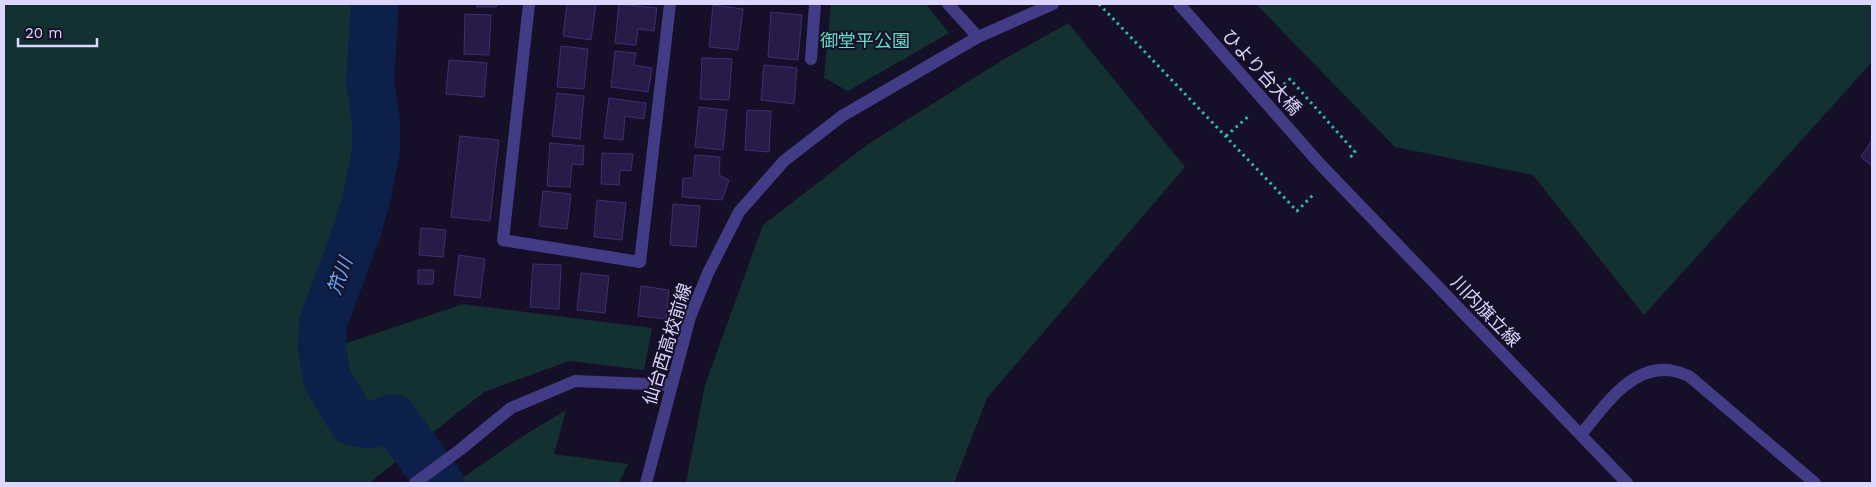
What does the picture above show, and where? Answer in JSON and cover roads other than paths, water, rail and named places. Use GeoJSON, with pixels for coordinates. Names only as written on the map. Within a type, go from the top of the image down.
{"type":"FeatureCollection","features":[{"type":"Feature","properties":{"kind":"street"},"geometry":{"type":"LineString","coordinates":[[529,4],[502,240],[640,262],[670,4]]}},
{"type":"Feature","properties":{"kind":"street"},"geometry":{"type":"LineString","coordinates":[[811,59],[815,4]]}},
{"type":"Feature","properties":{"kind":"street"},"geometry":{"type":"LineString","coordinates":[[948,4],[978,37]]}},
{"type":"Feature","properties":{"kind":"street","name":"仙台西高校前線"},"geometry":{"type":"LineString","coordinates":[[646,483],[690,318],[708,274],[739,212],[784,160],[842,116],[978,37],[1053,4]]}},
{"type":"Feature","properties":{"kind":"street","name":"ひより台大橋"},"geometry":{"type":"LineString","coordinates":[[1178,4],[1319,163]]}},
{"type":"Feature","properties":{"kind":"street","name":"川内旗立線"},"geometry":{"type":"LineString","coordinates":[[1319,163],[1627,483]]}},
{"type":"Feature","properties":{"kind":"street"},"geometry":{"type":"LineString","coordinates":[[1581,435],[1624,386],[1640,376],[1659,370],[1673,370],[1688,376],[1815,483]]}},
{"type":"Feature","properties":{"kind":"street"},"geometry":{"type":"LineString","coordinates":[[416,482],[461,449],[511,408],[575,381],[672,385]]}},
{"type":"Feature","properties":{"kind":"waterway","name":"笊川"},"geometry":{"type":"LineString","coordinates":[[375,4],[370,80],[376,121],[376,151],[367,196],[357,231],[323,323],[322,348],[327,379],[353,422],[373,424],[393,418],[440,483]]}},
{"type":"Feature","properties":{"kind":"park label","name":"御堂平公園"},"geometry":{"type":"Point","coordinates":[865,40]}}]}
